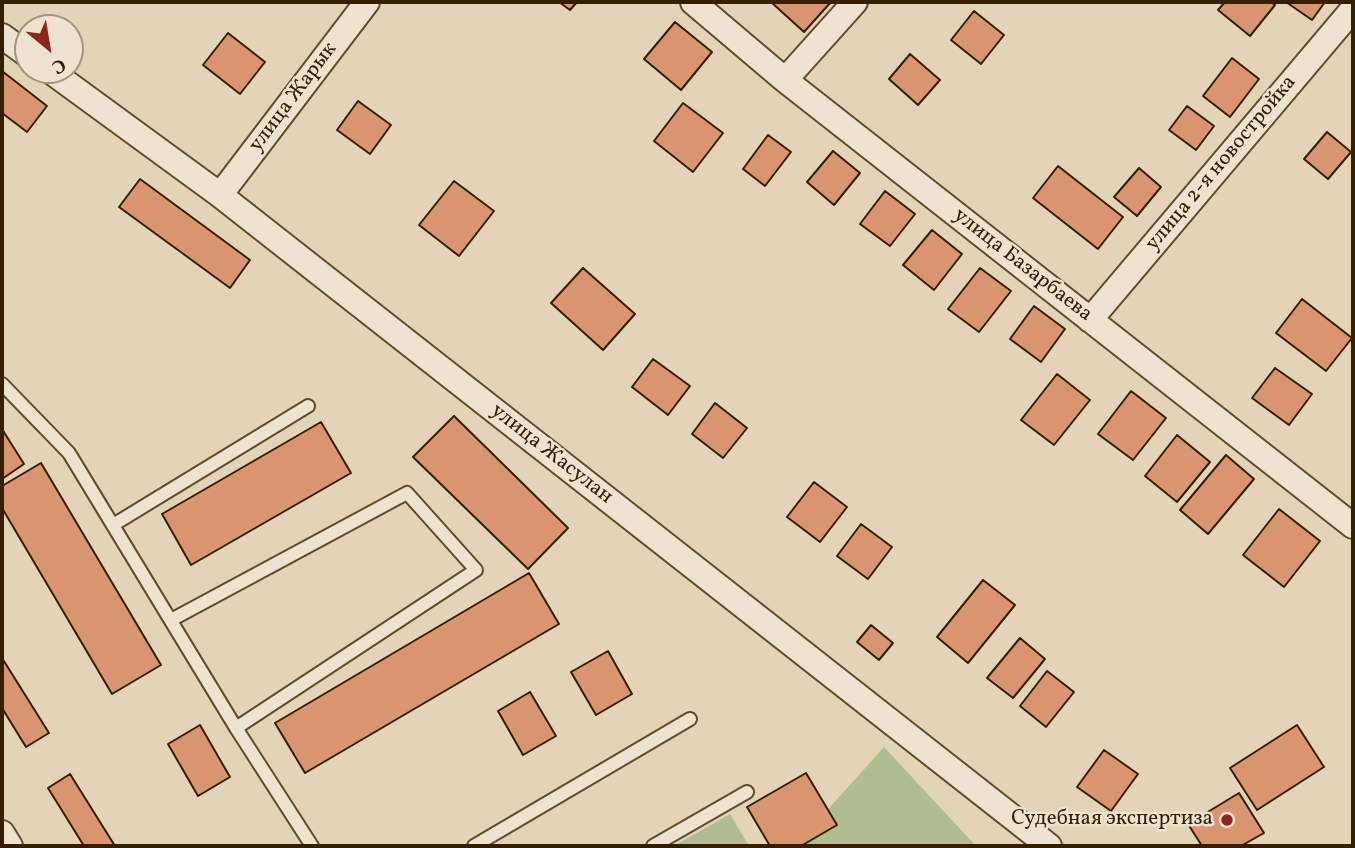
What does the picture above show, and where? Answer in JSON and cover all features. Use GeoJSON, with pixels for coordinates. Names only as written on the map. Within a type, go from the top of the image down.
{"type":"FeatureCollection","features":[{"type":"Feature","properties":{"kind":"street","name":"улица Жарык"},"geometry":{"type":"LineString","coordinates":[[220,195],[367,2]]}},
{"type":"Feature","properties":{"kind":"street","name":"улица Базарбаева"},"geometry":{"type":"LineString","coordinates":[[693,2],[785,80],[1353,526]]}},
{"type":"Feature","properties":{"kind":"street"},"geometry":{"type":"LineString","coordinates":[[785,80],[855,2]]}},
{"type":"Feature","properties":{"kind":"street","name":"улица 2-я новостройка"},"geometry":{"type":"LineString","coordinates":[[1090,320],[1353,9]]}},
{"type":"Feature","properties":{"kind":"street","name":"улица Жасулан"},"geometry":{"type":"LineString","coordinates":[[68,84],[220,195],[1049,846]]}},
{"type":"Feature","properties":{"kind":"street"},"geometry":{"type":"LineString","coordinates":[[2,833],[10,846]]}},
{"type":"Feature","properties":{"kind":"lane"},"geometry":{"type":"LineString","coordinates":[[2,384],[69,453],[236,728],[312,846]]}},
{"type":"Feature","properties":{"kind":"lane"},"geometry":{"type":"LineString","coordinates":[[113,525],[308,405]]}},
{"type":"Feature","properties":{"kind":"lane"},"geometry":{"type":"LineString","coordinates":[[171,620],[407,493],[476,570],[236,728]]}},
{"type":"Feature","properties":{"kind":"lane"},"geometry":{"type":"LineString","coordinates":[[474,846],[690,719]]}},
{"type":"Feature","properties":{"kind":"lane"},"geometry":{"type":"LineString","coordinates":[[653,846],[747,792]]}},
{"type":"Feature","properties":{"kind":"green space"},"geometry":{"type":"Polygon","coordinates":[[[884,747],[976,846],[795,846],[884,747]]]}},
{"type":"Feature","properties":{"kind":"green space"},"geometry":{"type":"Polygon","coordinates":[[[730,814],[749,846],[674,846],[730,814]]]}},
{"type":"Feature","properties":{"kind":"building"},"geometry":{"type":"Polygon","coordinates":[[[559,2],[577,2],[570,10],[559,2]]]}},
{"type":"Feature","properties":{"kind":"building"},"geometry":{"type":"Polygon","coordinates":[[[771,2],[831,2],[804,32],[771,2]]]}},
{"type":"Feature","properties":{"kind":"building"},"geometry":{"type":"Polygon","coordinates":[[[1225,2],[1271,2],[1275,5],[1250,36],[1218,10],[1225,2]]]}},
{"type":"Feature","properties":{"kind":"building"},"geometry":{"type":"Polygon","coordinates":[[[1286,2],[1325,2],[1312,20],[1286,2]]]}},
{"type":"Feature","properties":{"kind":"building"},"geometry":{"type":"Polygon","coordinates":[[[974,11],[1004,35],[981,64],[951,40],[974,11]]]}},
{"type":"Feature","properties":{"kind":"building"},"geometry":{"type":"Polygon","coordinates":[[[675,22],[712,52],[681,90],[644,59],[675,22]]]}},
{"type":"Feature","properties":{"kind":"building"},"geometry":{"type":"Polygon","coordinates":[[[228,33],[265,62],[240,94],[203,65],[228,33]]]}},
{"type":"Feature","properties":{"kind":"building"},"geometry":{"type":"Polygon","coordinates":[[[910,54],[940,80],[918,105],[889,79],[910,54]]]}},
{"type":"Feature","properties":{"kind":"building"},"geometry":{"type":"Polygon","coordinates":[[[1232,58],[1259,79],[1230,117],[1203,96],[1232,58]]]}},
{"type":"Feature","properties":{"kind":"building"},"geometry":{"type":"Polygon","coordinates":[[[2,71],[14,80],[14,84],[19,84],[47,106],[27,132],[2,113],[2,71]]]}},
{"type":"Feature","properties":{"kind":"building"},"geometry":{"type":"Polygon","coordinates":[[[358,101],[391,125],[370,154],[337,130],[358,101]]]}},
{"type":"Feature","properties":{"kind":"building"},"geometry":{"type":"Polygon","coordinates":[[[683,103],[723,133],[693,172],[654,141],[683,103]]]}},
{"type":"Feature","properties":{"kind":"building"},"geometry":{"type":"Polygon","coordinates":[[[1187,106],[1214,126],[1196,150],[1169,130],[1187,106]]]}},
{"type":"Feature","properties":{"kind":"building"},"geometry":{"type":"Polygon","coordinates":[[[1327,132],[1351,152],[1328,179],[1304,159],[1327,132]]]}},
{"type":"Feature","properties":{"kind":"building"},"geometry":{"type":"Polygon","coordinates":[[[768,135],[791,152],[765,186],[743,169],[768,135]]]}},
{"type":"Feature","properties":{"kind":"building"},"geometry":{"type":"Polygon","coordinates":[[[833,151],[860,173],[834,205],[807,182],[833,151]]]}},
{"type":"Feature","properties":{"kind":"building"},"geometry":{"type":"Polygon","coordinates":[[[1058,166],[1123,217],[1098,249],[1033,198],[1058,166]]]}},
{"type":"Feature","properties":{"kind":"building"},"geometry":{"type":"Polygon","coordinates":[[[1139,168],[1161,187],[1137,216],[1114,197],[1139,168]]]}},
{"type":"Feature","properties":{"kind":"building"},"geometry":{"type":"Polygon","coordinates":[[[140,179],[250,260],[230,288],[119,207],[140,179]]]}},
{"type":"Feature","properties":{"kind":"building"},"geometry":{"type":"Polygon","coordinates":[[[454,181],[494,211],[459,256],[419,225],[454,181]]]}},
{"type":"Feature","properties":{"kind":"building"},"geometry":{"type":"Polygon","coordinates":[[[885,191],[915,214],[890,246],[860,224],[885,191]]]}},
{"type":"Feature","properties":{"kind":"building"},"geometry":{"type":"Polygon","coordinates":[[[932,230],[962,254],[934,290],[903,265],[932,230]]]}},
{"type":"Feature","properties":{"kind":"building"},"geometry":{"type":"Polygon","coordinates":[[[583,268],[635,314],[603,350],[551,303],[583,268]]]}},
{"type":"Feature","properties":{"kind":"building"},"geometry":{"type":"Polygon","coordinates":[[[980,268],[1011,291],[979,332],[948,309],[980,268]]]}},
{"type":"Feature","properties":{"kind":"building"},"geometry":{"type":"Polygon","coordinates":[[[1302,299],[1352,338],[1326,371],[1276,333],[1302,299]]]}},
{"type":"Feature","properties":{"kind":"building"},"geometry":{"type":"Polygon","coordinates":[[[1034,306],[1065,329],[1041,362],[1010,339],[1034,306]]]}},
{"type":"Feature","properties":{"kind":"building"},"geometry":{"type":"Polygon","coordinates":[[[653,359],[690,386],[668,415],[632,387],[653,359]]]}},
{"type":"Feature","properties":{"kind":"building"},"geometry":{"type":"Polygon","coordinates":[[[1275,368],[1312,394],[1289,425],[1252,398],[1275,368]]]}},
{"type":"Feature","properties":{"kind":"building"},"geometry":{"type":"Polygon","coordinates":[[[1057,374],[1090,400],[1054,445],[1021,420],[1057,374]]]}},
{"type":"Feature","properties":{"kind":"building"},"geometry":{"type":"Polygon","coordinates":[[[1131,391],[1166,418],[1133,460],[1098,434],[1131,391]]]}},
{"type":"Feature","properties":{"kind":"building"},"geometry":{"type":"Polygon","coordinates":[[[715,403],[747,428],[723,458],[692,434],[715,403]]]}},
{"type":"Feature","properties":{"kind":"building"},"geometry":{"type":"Polygon","coordinates":[[[454,416],[568,528],[528,569],[413,457],[454,416]]]}},
{"type":"Feature","properties":{"kind":"building"},"geometry":{"type":"Polygon","coordinates":[[[321,422],[351,473],[191,565],[162,514],[321,422]]]}},
{"type":"Feature","properties":{"kind":"building"},"geometry":{"type":"Polygon","coordinates":[[[2,429],[24,464],[2,479],[2,429]]]}},
{"type":"Feature","properties":{"kind":"building"},"geometry":{"type":"Polygon","coordinates":[[[1177,435],[1210,462],[1177,502],[1145,476],[1177,435]]]}},
{"type":"Feature","properties":{"kind":"building"},"geometry":{"type":"Polygon","coordinates":[[[1226,455],[1254,479],[1208,534],[1180,510],[1226,455]]]}},
{"type":"Feature","properties":{"kind":"building"},"geometry":{"type":"Polygon","coordinates":[[[41,463],[161,665],[112,694],[2,508],[2,486],[41,463]]]}},
{"type":"Feature","properties":{"kind":"building"},"geometry":{"type":"Polygon","coordinates":[[[814,482],[847,507],[820,542],[787,517],[814,482]]]}},
{"type":"Feature","properties":{"kind":"building"},"geometry":{"type":"Polygon","coordinates":[[[1279,509],[1320,541],[1284,587],[1243,555],[1279,509]]]}},
{"type":"Feature","properties":{"kind":"building"},"geometry":{"type":"Polygon","coordinates":[[[861,524],[892,547],[868,579],[837,556],[861,524]]]}},
{"type":"Feature","properties":{"kind":"building"},"geometry":{"type":"Polygon","coordinates":[[[529,573],[559,624],[305,773],[275,723],[529,573]]]}},
{"type":"Feature","properties":{"kind":"building"},"geometry":{"type":"Polygon","coordinates":[[[983,580],[1015,605],[968,663],[937,637],[983,580]]]}},
{"type":"Feature","properties":{"kind":"building"},"geometry":{"type":"Polygon","coordinates":[[[871,625],[893,643],[879,660],[857,642],[871,625]]]}},
{"type":"Feature","properties":{"kind":"building"},"geometry":{"type":"Polygon","coordinates":[[[1020,638],[1045,659],[1013,698],[987,678],[1020,638]]]}},
{"type":"Feature","properties":{"kind":"building"},"geometry":{"type":"Polygon","coordinates":[[[608,651],[632,694],[596,715],[571,672],[608,651]]]}},
{"type":"Feature","properties":{"kind":"building"},"geometry":{"type":"Polygon","coordinates":[[[2,658],[49,733],[26,747],[2,708],[2,658]]]}},
{"type":"Feature","properties":{"kind":"building"},"geometry":{"type":"Polygon","coordinates":[[[1047,671],[1074,692],[1046,727],[1020,706],[1047,671]]]}},
{"type":"Feature","properties":{"kind":"building"},"geometry":{"type":"Polygon","coordinates":[[[530,692],[556,736],[523,755],[498,711],[530,692]]]}},
{"type":"Feature","properties":{"kind":"building"},"geometry":{"type":"Polygon","coordinates":[[[200,725],[230,777],[198,796],[168,744],[200,725]]]}},
{"type":"Feature","properties":{"kind":"building"},"geometry":{"type":"Polygon","coordinates":[[[1297,725],[1324,767],[1257,810],[1230,768],[1297,725]]]}},
{"type":"Feature","properties":{"kind":"building"},"geometry":{"type":"Polygon","coordinates":[[[1104,750],[1138,774],[1111,811],[1077,787],[1104,750]]]}},
{"type":"Feature","properties":{"kind":"building"},"geometry":{"type":"Polygon","coordinates":[[[806,773],[837,825],[801,846],[770,846],[747,807],[806,773]]]}},
{"type":"Feature","properties":{"kind":"building"},"geometry":{"type":"Polygon","coordinates":[[[70,774],[115,846],[84,846],[48,788],[70,774]]]}},
{"type":"Feature","properties":{"kind":"building"},"geometry":{"type":"Polygon","coordinates":[[[1239,793],[1264,833],[1241,846],[1202,846],[1188,824],[1239,793]]]}},
{"type":"Feature","properties":{"kind":"place","name":"Судебная экспертиза"},"geometry":{"type":"Point","coordinates":[1227,820]}}]}
